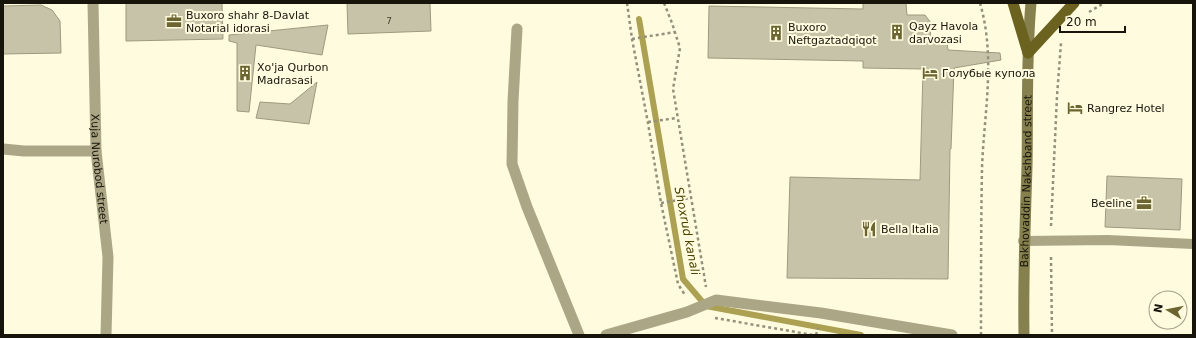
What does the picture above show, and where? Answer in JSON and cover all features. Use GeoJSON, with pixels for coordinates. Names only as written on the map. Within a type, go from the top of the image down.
{"type":"FeatureCollection","features":[{"type":"Feature","properties":{"kind":"main road"},"geometry":{"type":"LineString","coordinates":[[1013,3],[1028,53]]}},
{"type":"Feature","properties":{"kind":"main road","name":"Bakhovaddin Nakshband street"},"geometry":{"type":"LineString","coordinates":[[1024,335],[1023,241],[1028,53],[1031,3]]}},
{"type":"Feature","properties":{"kind":"main road"},"geometry":{"type":"LineString","coordinates":[[1028,53],[1074,3]]}},
{"type":"Feature","properties":{"kind":"street","name":"Xuja Nurobod street"},"geometry":{"type":"LineString","coordinates":[[93,3],[96,151],[108,257],[106,335]]}},
{"type":"Feature","properties":{"kind":"street"},"geometry":{"type":"LineString","coordinates":[[517,29],[513,101],[512,164],[527,207],[578,335]]}},
{"type":"Feature","properties":{"kind":"street"},"geometry":{"type":"LineString","coordinates":[[3,150],[96,151]]}},
{"type":"Feature","properties":{"kind":"street"},"geometry":{"type":"LineString","coordinates":[[606,335],[695,309],[716,300],[821,313],[952,335]]}},
{"type":"Feature","properties":{"kind":"lane"},"geometry":{"type":"LineString","coordinates":[[1023,241],[1050,242],[1108,240],[1193,244]]}},
{"type":"Feature","properties":{"kind":"path"},"geometry":{"type":"LineString","coordinates":[[626,3],[661,203],[678,284],[695,309],[716,319],[814,335],[818,330]]}},
{"type":"Feature","properties":{"kind":"path"},"geometry":{"type":"LineString","coordinates":[[664,3],[680,48],[673,89],[708,303]]}},
{"type":"Feature","properties":{"kind":"path"},"geometry":{"type":"LineString","coordinates":[[980,3],[985,20],[989,57],[982,167],[981,335]]}},
{"type":"Feature","properties":{"kind":"path"},"geometry":{"type":"LineString","coordinates":[[1086,14],[1104,3]]}},
{"type":"Feature","properties":{"kind":"path"},"geometry":{"type":"LineString","coordinates":[[632,39],[675,32]]}},
{"type":"Feature","properties":{"kind":"path"},"geometry":{"type":"LineString","coordinates":[[1052,335],[1050,242],[1061,42]]}},
{"type":"Feature","properties":{"kind":"path"},"geometry":{"type":"LineString","coordinates":[[648,122],[677,118]]}},
{"type":"Feature","properties":{"kind":"path"},"geometry":{"type":"LineString","coordinates":[[661,203],[691,198]]}},
{"type":"Feature","properties":{"kind":"building","name":"Buxoro shahr 8-Davlat Notarial idorasi"},"geometry":{"type":"Polygon","coordinates":[[[126,3],[222,3],[223,39],[126,41],[126,3]]]}},
{"type":"Feature","properties":{"kind":"building"},"geometry":{"type":"Polygon","coordinates":[[[347,3],[430,3],[431,31],[348,34],[347,3]]]}},
{"type":"Feature","properties":{"kind":"building"},"geometry":{"type":"Polygon","coordinates":[[[863,3],[906,3],[907,15],[925,15],[931,23],[930,42],[947,42],[948,50],[1000,53],[1001,60],[954,68],[950,149],[948,279],[787,278],[790,177],[920,180],[923,69],[863,68],[863,61],[708,58],[709,6],[863,9],[863,3]]]}},
{"type":"Feature","properties":{"kind":"building"},"geometry":{"type":"Polygon","coordinates":[[[41,5],[52,10],[60,21],[61,53],[3,54],[3,6],[41,5]]]}},
{"type":"Feature","properties":{"kind":"building"},"geometry":{"type":"Polygon","coordinates":[[[328,25],[322,55],[256,45],[249,112],[237,111],[237,43],[229,41],[229,35],[328,25]]]}},
{"type":"Feature","properties":{"kind":"building"},"geometry":{"type":"Polygon","coordinates":[[[317,82],[309,124],[256,118],[260,102],[290,104],[317,82]]]}},
{"type":"Feature","properties":{"kind":"building","name":"Beeline"},"geometry":{"type":"Polygon","coordinates":[[[1107,176],[1182,179],[1180,230],[1105,227],[1107,176]]]}},
{"type":"Feature","properties":{"kind":"waterway","name":"Shoxrud kanali"},"geometry":{"type":"LineString","coordinates":[[639,19],[683,279],[706,306],[861,335]]}},
{"type":"Feature","properties":{"kind":"place","name":"Buxoro shahr 8-Davlat Notarial idorasi"},"geometry":{"type":"Point","coordinates":[174,21]}},
{"type":"Feature","properties":{"kind":"place","name":"Qayz Havola darvozasi"},"geometry":{"type":"Point","coordinates":[897,32]}},
{"type":"Feature","properties":{"kind":"place","name":"Buxoro Neftgaztadqiqot"},"geometry":{"type":"Point","coordinates":[776,33]}},
{"type":"Feature","properties":{"kind":"place","name":"Xo'ja Qurbon Madrasasi"},"geometry":{"type":"Point","coordinates":[245,73]}},
{"type":"Feature","properties":{"kind":"place","name":"Голубые купола"},"geometry":{"type":"Point","coordinates":[930,73]}},
{"type":"Feature","properties":{"kind":"place","name":"Rangrez Hotel"},"geometry":{"type":"Point","coordinates":[1075,108]}},
{"type":"Feature","properties":{"kind":"place","name":"Beeline"},"geometry":{"type":"Point","coordinates":[1144,203]}},
{"type":"Feature","properties":{"kind":"place","name":"Bella Italia"},"geometry":{"type":"Point","coordinates":[869,229]}}]}
